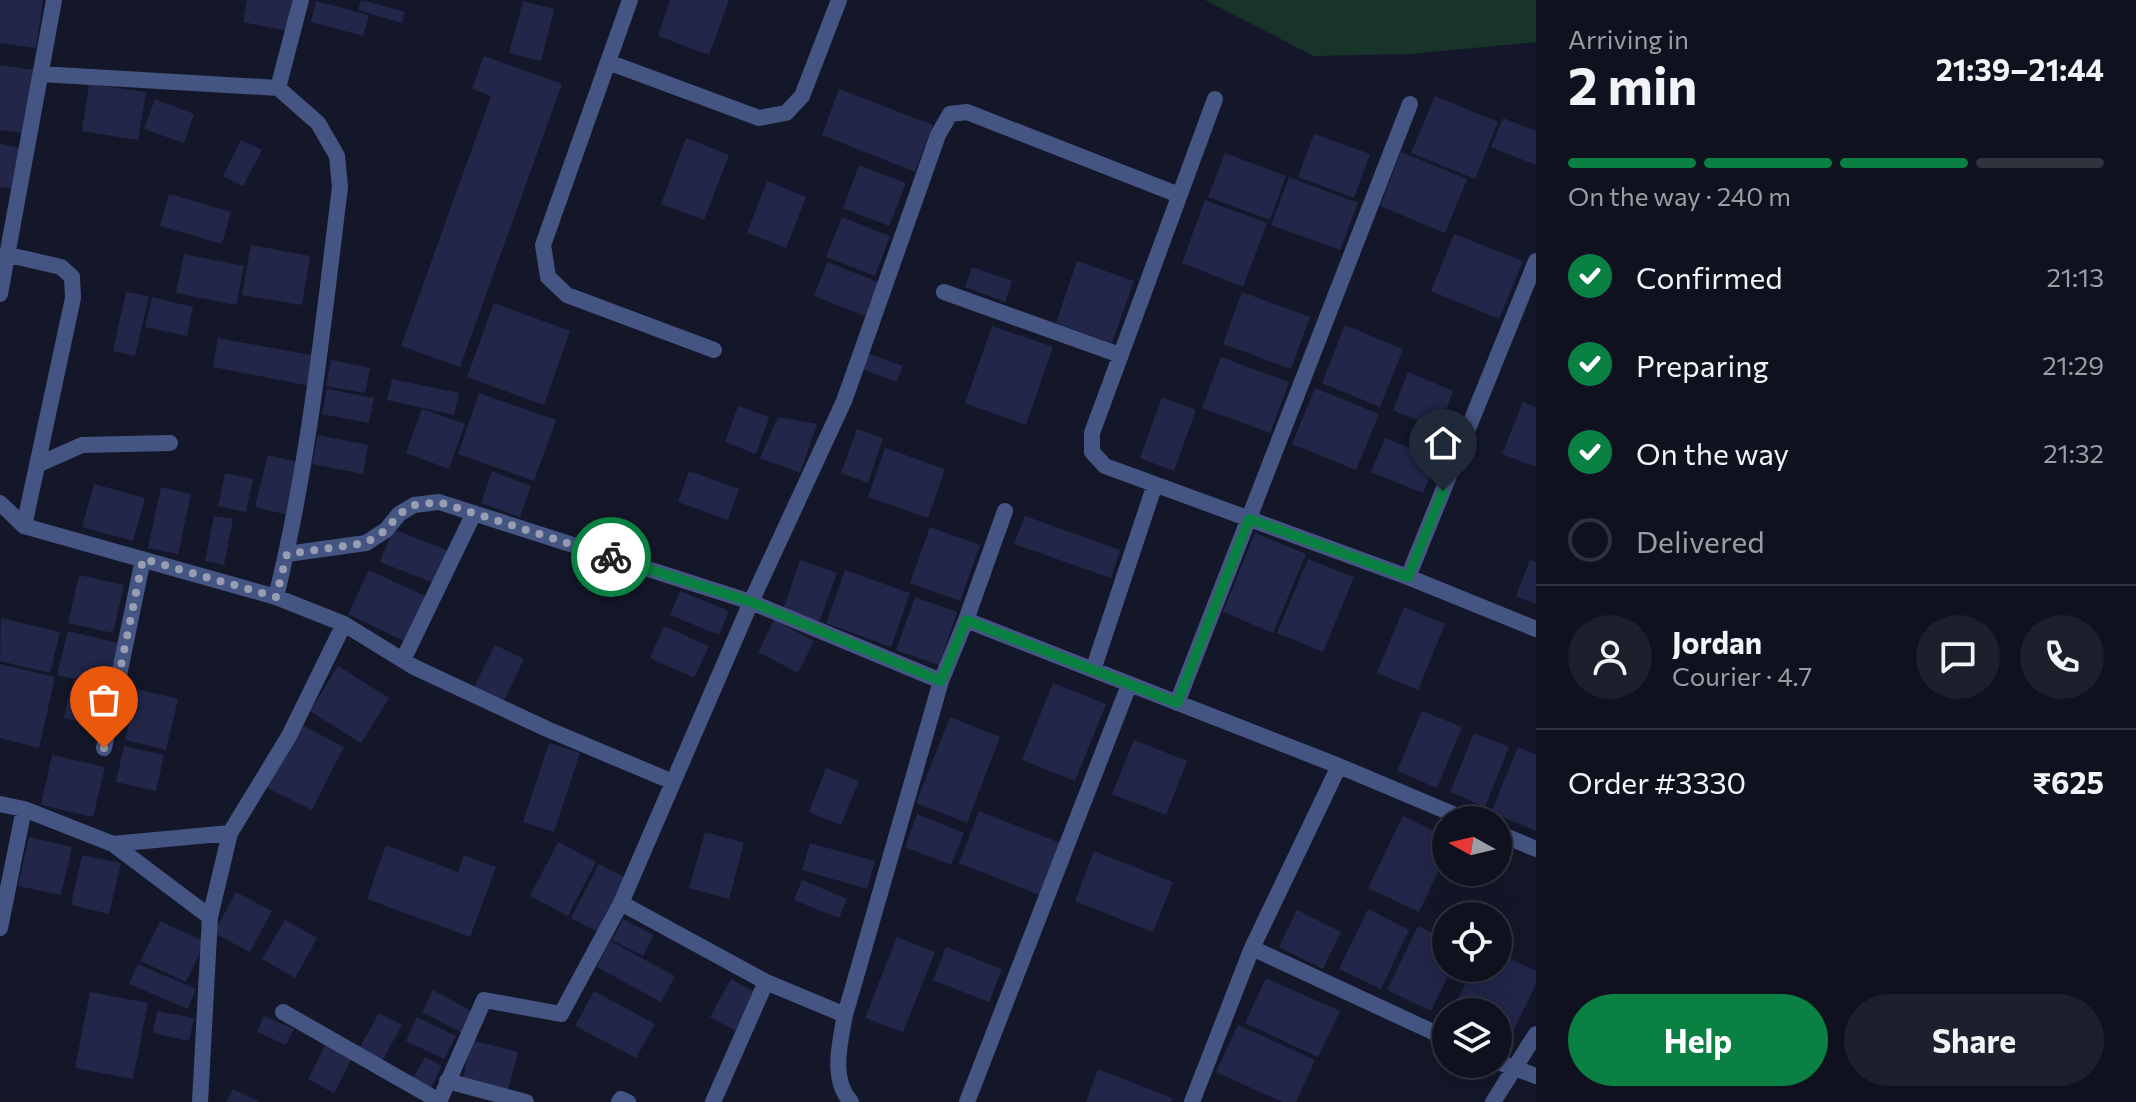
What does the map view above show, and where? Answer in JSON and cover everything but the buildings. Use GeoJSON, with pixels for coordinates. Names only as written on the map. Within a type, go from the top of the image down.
{"type":"FeatureCollection","features":[{"type":"Feature","properties":{"kind":"street"},"geometry":{"type":"LineString","coordinates":[[0,294],[54,0]]}},
{"type":"Feature","properties":{"kind":"street"},"geometry":{"type":"LineString","coordinates":[[278,88],[301,0]]}},
{"type":"Feature","properties":{"kind":"street"},"geometry":{"type":"LineString","coordinates":[[630,0],[543,245],[548,277],[567,295],[714,350]]}},
{"type":"Feature","properties":{"kind":"street"},"geometry":{"type":"LineString","coordinates":[[608,62],[759,118],[786,113],[802,96],[839,0]]}},
{"type":"Feature","properties":{"kind":"street"},"geometry":{"type":"LineString","coordinates":[[41,74],[278,88],[318,123],[337,156],[340,187],[311,419],[287,554],[276,597]]}},
{"type":"Feature","properties":{"kind":"street"},"geometry":{"type":"LineString","coordinates":[[1215,99],[1092,433],[1092,452],[1105,466],[1408,577],[1536,629]]}},
{"type":"Feature","properties":{"kind":"street"},"geometry":{"type":"LineString","coordinates":[[1177,703],[1410,104]]}},
{"type":"Feature","properties":{"kind":"street"},"geometry":{"type":"LineString","coordinates":[[283,1012],[439,1101],[484,1000],[561,1014],[621,903],[751,602],[844,401],[938,135],[950,114],[967,112],[1179,195]]}},
{"type":"Feature","properties":{"kind":"street"},"geometry":{"type":"LineString","coordinates":[[9,255],[61,267],[72,277],[73,298],[24,526]]}},
{"type":"Feature","properties":{"kind":"street"},"geometry":{"type":"LineString","coordinates":[[1408,577],[1536,261]]}},
{"type":"Feature","properties":{"kind":"street"},"geometry":{"type":"LineString","coordinates":[[944,292],[1120,355]]}},
{"type":"Feature","properties":{"kind":"street"},"geometry":{"type":"LineString","coordinates":[[37,465],[82,445],[170,443]]}},
{"type":"Feature","properties":{"kind":"street"},"geometry":{"type":"LineString","coordinates":[[1093,670],[1155,484]]}},
{"type":"Feature","properties":{"kind":"street"},"geometry":{"type":"LineString","coordinates":[[287,554],[366,543],[414,505],[439,502],[751,602],[941,681]]}},
{"type":"Feature","properties":{"kind":"street"},"geometry":{"type":"LineString","coordinates":[[0,503],[24,526],[276,597],[344,624],[403,660],[547,729],[673,782]]}},
{"type":"Feature","properties":{"kind":"street"},"geometry":{"type":"LineString","coordinates":[[851,1102],[841,1091],[838,1052],[845,1015],[941,681],[1005,511]]}},
{"type":"Feature","properties":{"kind":"street"},"geometry":{"type":"LineString","coordinates":[[403,660],[474,513]]}},
{"type":"Feature","properties":{"kind":"street"},"geometry":{"type":"LineString","coordinates":[[104,748],[143,559]]}},
{"type":"Feature","properties":{"kind":"street"},"geometry":{"type":"LineString","coordinates":[[966,620],[1434,806]]}},
{"type":"Feature","properties":{"kind":"street"},"geometry":{"type":"LineString","coordinates":[[200,1102],[210,917],[230,833],[289,736],[344,624]]}},
{"type":"Feature","properties":{"kind":"street"},"geometry":{"type":"LineString","coordinates":[[967,1102],[1129,685]]}},
{"type":"Feature","properties":{"kind":"street"},"geometry":{"type":"LineString","coordinates":[[1192,1102],[1252,948],[1339,766]]}},
{"type":"Feature","properties":{"kind":"street"},"geometry":{"type":"LineString","coordinates":[[0,804],[24,809],[113,844],[210,917]]}},
{"type":"Feature","properties":{"kind":"street"},"geometry":{"type":"LineString","coordinates":[[0,928],[24,809]]}},
{"type":"Feature","properties":{"kind":"street"},"geometry":{"type":"LineString","coordinates":[[113,844],[230,833]]}},
{"type":"Feature","properties":{"kind":"street"},"geometry":{"type":"LineString","coordinates":[[1512,839],[1536,849]]}},
{"type":"Feature","properties":{"kind":"street"},"geometry":{"type":"LineString","coordinates":[[621,903],[766,982],[845,1015]]}},
{"type":"Feature","properties":{"kind":"street"},"geometry":{"type":"LineString","coordinates":[[1252,948],[1432,1032]]}},
{"type":"Feature","properties":{"kind":"street"},"geometry":{"type":"LineString","coordinates":[[713,1102],[766,982]]}},
{"type":"Feature","properties":{"kind":"street"},"geometry":{"type":"LineString","coordinates":[[1512,1059],[1536,1034]]}},
{"type":"Feature","properties":{"kind":"street"},"geometry":{"type":"LineString","coordinates":[[1512,1067],[1536,1076]]}},
{"type":"Feature","properties":{"kind":"street"},"geometry":{"type":"LineString","coordinates":[[1493,1102],[1501,1078]]}},
{"type":"Feature","properties":{"kind":"street"},"geometry":{"type":"LineString","coordinates":[[447,1081],[526,1102]]}},
{"type":"Feature","properties":{"kind":"street"},"geometry":{"type":"LineString","coordinates":[[619,1102],[621,1099],[628,1102]]}},
{"type":"Feature","properties":{"kind":"green space"},"geometry":{"type":"Polygon","coordinates":[[[1205,0],[1536,0],[1536,42],[1410,54],[1314,56],[1205,0]]]}},
{"type":"Feature","properties":{"kind":"way so far"},"geometry":{"type":"LineString","coordinates":[[104,748],[143,559],[276,597],[287,554],[366,543],[414,505],[439,502],[611,557]]}},
{"type":"Feature","properties":{"kind":"route"},"geometry":{"type":"LineString","coordinates":[[611,557],[751,602],[941,681],[966,620],[1177,703],[1249,519],[1408,577],[1443,491]]}}]}
